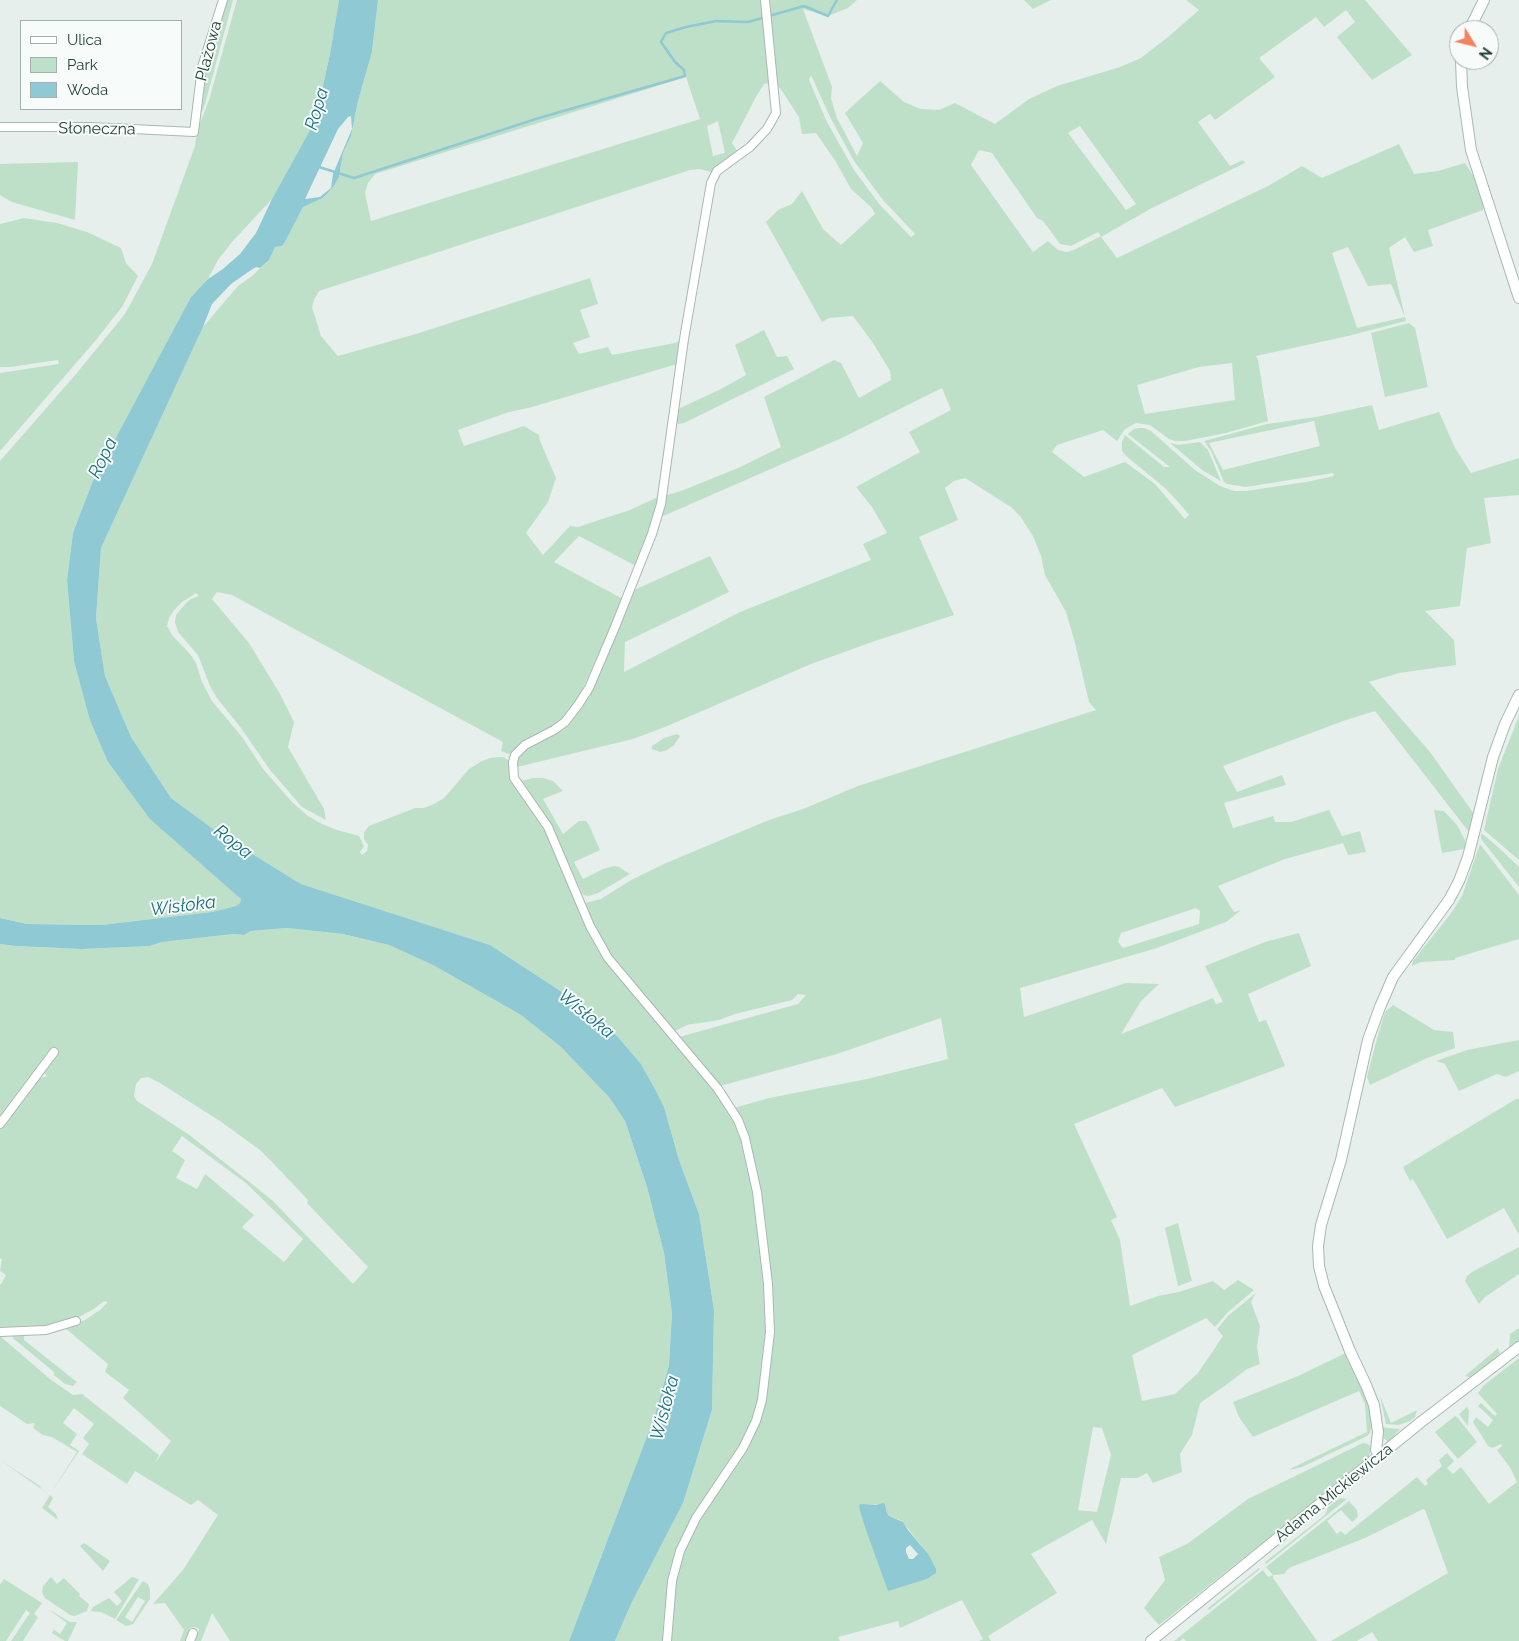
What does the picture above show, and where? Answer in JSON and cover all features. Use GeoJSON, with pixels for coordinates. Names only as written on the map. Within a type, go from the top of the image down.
{"type":"FeatureCollection","features":[{"type":"Feature","properties":{"kind":"street","name":"Plażowa"},"geometry":{"type":"LineString","coordinates":[[194,132],[202,67],[223,0]]}},
{"type":"Feature","properties":{"kind":"street"},"geometry":{"type":"LineString","coordinates":[[667,1641],[672,1582],[680,1551],[696,1518],[743,1448],[756,1421],[762,1400],[770,1332],[768,1284],[757,1192],[738,1120],[718,1089],[608,958],[593,933],[548,826],[514,778],[513,762],[515,756],[525,746],[565,722],[589,688],[652,534],[662,504],[682,348],[711,182],[717,171],[750,147],[767,129],[776,113],[765,0]]}},
{"type":"Feature","properties":{"kind":"street"},"geometry":{"type":"LineString","coordinates":[[1473,20],[1484,0]]}},
{"type":"Feature","properties":{"kind":"street"},"geometry":{"type":"LineString","coordinates":[[1461,70],[1471,150],[1519,298]]}},
{"type":"Feature","properties":{"kind":"street","name":"Słoneczna"},"geometry":{"type":"LineString","coordinates":[[0,127],[90,127],[194,132]]}},
{"type":"Feature","properties":{"kind":"street"},"geometry":{"type":"LineString","coordinates":[[1380,1456],[1376,1450],[1378,1423],[1374,1405],[1324,1286],[1319,1266],[1318,1246],[1321,1225],[1341,1160],[1368,1040],[1380,1007],[1393,978],[1449,900],[1459,881],[1468,857],[1493,758],[1519,696]]}},
{"type":"Feature","properties":{"kind":"street"},"geometry":{"type":"LineString","coordinates":[[0,1124],[54,1052]]}},
{"type":"Feature","properties":{"kind":"street"},"geometry":{"type":"LineString","coordinates":[[0,1332],[46,1330],[76,1322]]}},
{"type":"Feature","properties":{"kind":"street","name":"Adama Mickiewicza"},"geometry":{"type":"LineString","coordinates":[[1151,1641],[1380,1456],[1519,1347]]}},
{"type":"Feature","properties":{"kind":"street"},"geometry":{"type":"LineString","coordinates":[[190,1641],[193,1633]]}},
{"type":"Feature","properties":{"kind":"green space"},"geometry":{"type":"Polygon","coordinates":[[[226,0],[233,0],[205,104],[197,124],[204,69],[226,0]]]}},
{"type":"Feature","properties":{"kind":"green space"},"geometry":{"type":"Polygon","coordinates":[[[237,0],[339,0],[330,54],[315,121],[272,199],[232,242],[218,260],[208,279],[191,297],[73,533],[67,580],[74,661],[108,762],[117,774],[241,899],[240,903],[236,906],[212,912],[101,925],[27,924],[0,918],[0,461],[76,374],[125,314],[152,264],[195,146],[197,131],[209,100],[237,0]]]}},
{"type":"Feature","properties":{"kind":"green space"},"geometry":{"type":"Polygon","coordinates":[[[378,0],[857,0],[848,8],[828,16],[803,9],[832,87],[831,98],[837,118],[857,156],[863,143],[845,113],[880,81],[904,102],[921,109],[939,110],[955,103],[995,124],[1029,99],[1057,86],[1120,67],[1141,58],[1199,10],[1186,0],[1365,0],[1412,55],[1372,80],[1337,37],[1355,22],[1346,10],[1324,27],[1316,17],[1259,58],[1275,77],[1215,120],[1210,114],[1198,122],[1230,166],[1243,160],[1245,163],[1150,209],[1101,237],[1117,258],[1268,186],[1302,166],[1322,178],[1399,144],[1414,174],[1438,171],[1465,163],[1474,177],[1484,207],[1483,210],[1428,230],[1433,246],[1414,252],[1405,237],[1389,248],[1406,321],[1256,356],[1268,421],[1226,433],[1185,441],[1169,439],[1150,425],[1136,423],[1125,429],[1117,441],[1103,430],[1057,445],[1052,452],[1084,477],[1125,462],[1155,484],[1185,519],[1189,515],[1179,503],[1166,489],[1122,451],[1122,442],[1125,435],[1164,467],[1170,467],[1128,434],[1134,429],[1144,428],[1151,431],[1195,470],[1220,486],[1234,491],[1246,491],[1334,476],[1333,473],[1246,487],[1227,484],[1224,482],[1211,451],[1204,441],[1267,424],[1316,417],[1372,405],[1379,430],[1439,412],[1455,448],[1471,473],[1519,458],[1519,495],[1484,498],[1491,543],[1467,548],[1460,606],[1425,611],[1454,640],[1456,665],[1399,673],[1369,682],[1430,752],[1474,814],[1469,832],[1375,711],[1343,721],[1223,766],[1237,792],[1282,775],[1286,785],[1224,803],[1233,828],[1273,816],[1275,822],[1291,822],[1329,810],[1342,836],[1360,831],[1366,852],[1348,855],[1343,843],[1285,859],[1218,886],[1234,912],[1241,910],[1226,922],[1157,948],[1020,988],[1024,1017],[1126,983],[1159,984],[1141,1001],[1121,1034],[1213,998],[1216,1004],[1223,1002],[1205,966],[1265,942],[1299,933],[1311,966],[1248,994],[1259,1022],[1266,1020],[1285,1066],[1175,1107],[1162,1088],[1074,1124],[1117,1217],[1111,1220],[1120,1240],[1130,1306],[1213,1281],[1224,1290],[1238,1280],[1254,1290],[1227,1313],[1215,1327],[1206,1318],[1132,1355],[1142,1401],[1175,1394],[1198,1373],[1223,1336],[1217,1329],[1229,1315],[1256,1293],[1251,1302],[1260,1326],[1257,1347],[1260,1364],[1247,1369],[1200,1403],[1192,1435],[1180,1454],[1182,1472],[1153,1483],[1147,1473],[1137,1478],[1121,1478],[1106,1544],[1092,1520],[1031,1554],[1057,1593],[988,1636],[991,1641],[979,1641],[983,1639],[962,1600],[900,1628],[898,1621],[838,1637],[840,1641],[670,1641],[676,1571],[693,1528],[757,1429],[768,1380],[768,1251],[764,1215],[757,1181],[734,1108],[769,1098],[867,1079],[948,1059],[941,1018],[837,1054],[720,1086],[679,1037],[798,1004],[806,995],[798,994],[792,1000],[735,1014],[719,1020],[687,1025],[675,1031],[612,958],[601,942],[585,903],[601,899],[631,880],[666,863],[769,820],[803,809],[858,786],[1096,710],[1089,702],[1066,612],[1045,575],[1041,556],[1033,536],[1020,516],[1011,507],[965,478],[954,481],[945,488],[958,520],[919,537],[954,615],[811,664],[633,739],[517,767],[521,753],[563,728],[578,710],[634,590],[710,556],[729,592],[625,642],[624,672],[740,612],[871,560],[863,544],[887,533],[872,507],[856,487],[920,452],[909,432],[951,410],[942,388],[844,437],[661,517],[667,495],[738,468],[781,447],[764,397],[834,360],[841,363],[859,398],[891,380],[890,371],[873,343],[853,316],[829,318],[822,322],[766,222],[778,210],[792,204],[802,191],[823,229],[841,245],[875,214],[872,208],[851,189],[836,162],[816,133],[802,134],[799,117],[780,88],[765,83],[732,143],[739,153],[712,172],[699,169],[690,170],[319,291],[314,300],[312,307],[321,336],[338,356],[416,334],[590,278],[598,304],[580,310],[590,337],[573,343],[579,354],[608,347],[612,355],[675,343],[681,340],[677,364],[532,407],[509,412],[458,430],[464,446],[524,426],[539,435],[556,478],[548,502],[526,533],[543,555],[570,526],[578,527],[630,510],[658,497],[657,509],[636,566],[579,536],[554,562],[623,599],[578,699],[568,714],[549,730],[517,746],[511,755],[501,751],[503,742],[232,595],[217,592],[212,599],[249,643],[280,694],[294,722],[288,747],[324,809],[326,820],[302,807],[270,770],[241,728],[217,698],[210,686],[198,655],[178,632],[175,622],[176,615],[186,603],[199,596],[196,593],[174,610],[167,626],[172,635],[196,663],[202,682],[212,701],[242,737],[263,769],[292,802],[308,816],[337,830],[359,836],[364,846],[360,852],[362,855],[367,851],[368,845],[364,839],[364,832],[369,826],[415,808],[424,808],[434,804],[444,798],[469,769],[482,761],[499,757],[508,760],[513,781],[544,829],[595,945],[607,964],[709,1081],[731,1112],[741,1137],[759,1214],[764,1262],[767,1330],[763,1380],[753,1422],[740,1448],[697,1512],[669,1583],[665,1618],[665,1641],[615,1641],[631,1604],[683,1503],[712,1410],[714,1310],[699,1214],[679,1160],[664,1107],[641,1064],[618,1037],[585,1007],[490,945],[301,884],[220,834],[171,798],[131,737],[105,676],[96,618],[101,548],[203,327],[238,286],[269,260],[275,247],[282,246],[303,207],[323,198],[339,177],[343,153],[351,136],[358,101],[372,52],[378,0]],[[811,75],[809,80],[827,122],[854,170],[880,205],[911,237],[915,234],[883,200],[854,161],[830,117],[811,75]],[[686,77],[375,174],[368,183],[365,193],[371,221],[700,119],[686,77]],[[718,121],[707,126],[713,156],[725,153],[718,121]],[[1080,126],[1068,133],[1126,210],[1136,204],[1080,126]],[[979,150],[971,165],[1033,252],[1048,241],[1058,250],[1067,252],[1101,236],[1098,232],[1071,246],[1060,244],[1043,221],[1037,218],[992,153],[979,150]],[[1348,247],[1332,253],[1357,328],[1405,317],[1391,284],[1368,286],[1348,247]],[[1232,363],[1199,367],[1137,385],[1145,414],[1235,400],[1232,363]],[[1314,421],[1209,443],[1223,470],[1320,446],[1314,421]],[[1196,908],[1121,933],[1118,942],[1123,948],[1199,924],[1200,911],[1196,908]],[[1093,1427],[1078,1510],[1097,1512],[1111,1455],[1102,1428],[1093,1427]],[[885,1504],[869,1505],[860,1511],[888,1590],[927,1579],[935,1573],[929,1555],[902,1521],[889,1516],[885,1504]]]}},
{"type":"Feature","properties":{"kind":"green space"},"geometry":{"type":"Polygon","coordinates":[[[1024,0],[1051,0],[1033,9],[1024,0]]]}},
{"type":"Feature","properties":{"kind":"green space"},"geometry":{"type":"Polygon","coordinates":[[[78,162],[75,220],[12,202],[0,195],[0,164],[78,162]]]}},
{"type":"Feature","properties":{"kind":"green space"},"geometry":{"type":"Polygon","coordinates":[[[24,218],[57,223],[87,232],[121,248],[126,263],[138,276],[122,307],[96,340],[0,451],[0,373],[59,364],[58,360],[0,367],[0,224],[24,218]]]}},
{"type":"Feature","properties":{"kind":"green space"},"geometry":{"type":"Polygon","coordinates":[[[1409,323],[1415,328],[1428,387],[1385,397],[1371,333],[1409,323]]]}},
{"type":"Feature","properties":{"kind":"green space"},"geometry":{"type":"Polygon","coordinates":[[[764,330],[777,357],[787,356],[794,369],[684,423],[678,424],[675,422],[678,409],[746,375],[735,345],[764,330]]]}},
{"type":"Feature","properties":{"kind":"green space"},"geometry":{"type":"Polygon","coordinates":[[[1200,442],[1208,450],[1221,481],[1202,470],[1170,443],[1178,445],[1200,442]]]}},
{"type":"Feature","properties":{"kind":"green space"},"geometry":{"type":"Polygon","coordinates":[[[1519,716],[1519,860],[1484,830],[1498,769],[1519,716]]]}},
{"type":"Feature","properties":{"kind":"green space"},"geometry":{"type":"Polygon","coordinates":[[[677,734],[680,736],[674,745],[667,750],[660,752],[652,749],[652,746],[664,738],[677,734]]]}},
{"type":"Feature","properties":{"kind":"green space"},"geometry":{"type":"Polygon","coordinates":[[[533,778],[553,781],[563,791],[543,799],[563,834],[579,821],[586,821],[589,825],[600,850],[574,862],[583,879],[614,866],[630,874],[598,893],[589,896],[583,895],[548,820],[525,790],[521,781],[533,778]]]}},
{"type":"Feature","properties":{"kind":"green space"},"geometry":{"type":"Polygon","coordinates":[[[1434,810],[1444,811],[1457,825],[1465,840],[1465,849],[1442,853],[1434,810]]]}},
{"type":"Feature","properties":{"kind":"green space"},"geometry":{"type":"Polygon","coordinates":[[[1481,834],[1519,867],[1519,887],[1481,839],[1481,834]]]}},
{"type":"Feature","properties":{"kind":"green space"},"geometry":{"type":"Polygon","coordinates":[[[1480,844],[1519,895],[1519,939],[1455,958],[1455,960],[1421,962],[1412,966],[1413,961],[1452,912],[1462,896],[1480,844]]]}},
{"type":"Feature","properties":{"kind":"green space"},"geometry":{"type":"Polygon","coordinates":[[[287,928],[343,934],[389,945],[433,965],[521,1015],[561,1047],[609,1097],[625,1121],[647,1187],[664,1253],[672,1313],[669,1365],[654,1418],[569,1641],[230,1641],[212,1613],[201,1641],[195,1641],[199,1629],[195,1627],[190,1628],[185,1641],[180,1641],[184,1630],[165,1603],[153,1604],[183,1570],[218,1515],[198,1500],[191,1505],[135,1471],[127,1484],[82,1454],[89,1444],[83,1438],[94,1424],[74,1408],[63,1423],[77,1434],[70,1445],[79,1451],[51,1493],[77,1452],[52,1437],[43,1435],[33,1428],[35,1423],[27,1424],[0,1406],[0,1336],[50,1379],[73,1395],[82,1394],[159,1455],[155,1463],[171,1441],[123,1398],[129,1390],[105,1372],[108,1364],[65,1328],[85,1320],[100,1310],[107,1302],[104,1301],[94,1309],[75,1319],[60,1324],[30,1329],[0,1330],[0,1284],[6,1275],[0,1271],[2,1259],[0,1258],[0,1128],[38,1079],[47,1076],[43,1072],[0,1120],[0,944],[82,949],[150,946],[162,942],[234,934],[244,935],[251,931],[287,928]],[[148,1077],[141,1078],[136,1084],[134,1096],[137,1101],[188,1134],[273,1201],[353,1284],[368,1267],[307,1203],[308,1200],[274,1164],[260,1150],[220,1121],[148,1077]],[[182,1136],[172,1151],[185,1160],[176,1178],[197,1189],[205,1174],[254,1215],[242,1227],[284,1262],[303,1239],[246,1183],[182,1136]]]}},
{"type":"Feature","properties":{"kind":"green space"},"geometry":{"type":"Polygon","coordinates":[[[1393,1005],[1434,1030],[1453,1032],[1455,1048],[1427,1058],[1370,1085],[1367,1077],[1375,1046],[1385,1012],[1393,1005]]]}},
{"type":"Feature","properties":{"kind":"green space"},"geometry":{"type":"Polygon","coordinates":[[[1519,1040],[1519,1071],[1506,1077],[1497,1074],[1459,1091],[1445,1064],[1436,1061],[1467,1050],[1519,1040]]]}},
{"type":"Feature","properties":{"kind":"green space"},"geometry":{"type":"Polygon","coordinates":[[[1516,1099],[1519,1099],[1519,1235],[1504,1208],[1447,1239],[1413,1179],[1410,1181],[1403,1167],[1516,1099]]]}},
{"type":"Feature","properties":{"kind":"green space"},"geometry":{"type":"Polygon","coordinates":[[[1178,1223],[1192,1281],[1178,1286],[1165,1228],[1178,1223]]]}},
{"type":"Feature","properties":{"kind":"green space"},"geometry":{"type":"Polygon","coordinates":[[[1519,1247],[1519,1274],[1485,1297],[1479,1304],[1465,1281],[1467,1276],[1519,1247]]]}},
{"type":"Feature","properties":{"kind":"green space"},"geometry":{"type":"Polygon","coordinates":[[[1519,1328],[1519,1341],[1509,1349],[1510,1334],[1519,1328]]]}},
{"type":"Feature","properties":{"kind":"green space"},"geometry":{"type":"Polygon","coordinates":[[[24,1334],[24,1340],[77,1382],[73,1386],[65,1384],[11,1335],[24,1334]]]}},
{"type":"Feature","properties":{"kind":"green space"},"geometry":{"type":"Polygon","coordinates":[[[1498,1348],[1500,1353],[1496,1358],[1472,1378],[1465,1376],[1498,1348]]]}},
{"type":"Feature","properties":{"kind":"green space"},"geometry":{"type":"Polygon","coordinates":[[[1346,1353],[1370,1408],[1372,1424],[1370,1433],[1302,1467],[1290,1470],[1367,1432],[1365,1404],[1359,1391],[1253,1437],[1239,1417],[1233,1402],[1298,1376],[1346,1353]]]}},
{"type":"Feature","properties":{"kind":"green space"},"geometry":{"type":"Polygon","coordinates":[[[1519,1358],[1519,1641],[1378,1641],[1372,1632],[1357,1641],[1331,1641],[1448,1573],[1423,1509],[1365,1538],[1289,1568],[1284,1574],[1273,1575],[1266,1567],[1349,1501],[1357,1510],[1358,1516],[1355,1520],[1352,1522],[1341,1510],[1327,1521],[1337,1534],[1341,1531],[1345,1535],[1417,1477],[1425,1486],[1428,1484],[1426,1480],[1442,1466],[1439,1460],[1447,1453],[1454,1461],[1447,1468],[1453,1474],[1461,1467],[1489,1504],[1517,1482],[1511,1469],[1497,1450],[1502,1446],[1501,1444],[1492,1448],[1488,1446],[1473,1422],[1476,1417],[1488,1427],[1493,1420],[1478,1406],[1481,1403],[1495,1416],[1497,1414],[1478,1393],[1483,1386],[1519,1358]]]}},
{"type":"Feature","properties":{"kind":"green space"},"geometry":{"type":"Polygon","coordinates":[[[1380,1396],[1391,1423],[1417,1410],[1415,1417],[1398,1425],[1386,1424],[1380,1396]]]}},
{"type":"Feature","properties":{"kind":"green space"},"geometry":{"type":"Polygon","coordinates":[[[1467,1407],[1469,1411],[1468,1426],[1459,1414],[1467,1407]]]}},
{"type":"Feature","properties":{"kind":"green space"},"geometry":{"type":"Polygon","coordinates":[[[1455,1416],[1477,1442],[1458,1459],[1435,1432],[1455,1416]]]}},
{"type":"Feature","properties":{"kind":"green space"},"geometry":{"type":"Polygon","coordinates":[[[1381,1426],[1400,1429],[1389,1442],[1382,1437],[1381,1426]]]}},
{"type":"Feature","properties":{"kind":"green space"},"geometry":{"type":"Polygon","coordinates":[[[1363,1443],[1371,1447],[1369,1457],[1365,1463],[1159,1625],[1144,1608],[1165,1580],[1159,1557],[1187,1544],[1248,1499],[1363,1443]]]}},
{"type":"Feature","properties":{"kind":"green space"},"geometry":{"type":"Polygon","coordinates":[[[0,1460],[40,1486],[41,1489],[0,1460]]]}},
{"type":"Feature","properties":{"kind":"green space"},"geometry":{"type":"Polygon","coordinates":[[[50,1495],[53,1498],[48,1507],[56,1514],[58,1520],[42,1508],[50,1495]]]}},
{"type":"Feature","properties":{"kind":"green space"},"geometry":{"type":"Polygon","coordinates":[[[1340,1498],[1347,1499],[1266,1564],[1265,1562],[1325,1515],[1328,1507],[1340,1498]]]}},
{"type":"Feature","properties":{"kind":"green space"},"geometry":{"type":"Polygon","coordinates":[[[84,1543],[110,1561],[103,1571],[80,1546],[84,1543]]]}},
{"type":"Feature","properties":{"kind":"green space"},"geometry":{"type":"Polygon","coordinates":[[[1260,1569],[1209,1610],[1208,1608],[1260,1569]]]}},
{"type":"Feature","properties":{"kind":"green space"},"geometry":{"type":"Polygon","coordinates":[[[1263,1570],[1268,1577],[1273,1575],[1273,1578],[1317,1641],[1186,1641],[1183,1638],[1180,1641],[1174,1641],[1263,1570]]]}},
{"type":"Feature","properties":{"kind":"green space"},"geometry":{"type":"Polygon","coordinates":[[[51,1577],[57,1584],[64,1578],[80,1594],[79,1596],[89,1604],[87,1611],[75,1616],[70,1615],[45,1598],[42,1592],[43,1586],[51,1577]]]}},
{"type":"Feature","properties":{"kind":"green space"},"geometry":{"type":"Polygon","coordinates":[[[132,1577],[139,1579],[115,1619],[101,1612],[91,1611],[93,1607],[109,1598],[117,1606],[122,1601],[114,1592],[132,1577]]]}},
{"type":"Feature","properties":{"kind":"green space"},"geometry":{"type":"Polygon","coordinates":[[[4,1579],[42,1603],[34,1614],[38,1617],[23,1641],[11,1641],[30,1613],[26,1610],[6,1641],[0,1641],[0,1585],[4,1579]]]}},
{"type":"Feature","properties":{"kind":"green space"},"geometry":{"type":"Polygon","coordinates":[[[143,1581],[148,1584],[150,1599],[133,1624],[126,1626],[116,1620],[143,1581]],[[138,1597],[125,1617],[132,1622],[145,1601],[138,1597]]]}},
{"type":"Feature","properties":{"kind":"green space"},"geometry":{"type":"Polygon","coordinates":[[[48,1609],[70,1622],[77,1622],[68,1641],[52,1633],[54,1630],[60,1634],[67,1623],[48,1609]]]}},
{"type":"Feature","properties":{"kind":"water","name":"Wisłoka"},"geometry":{"type":"Polygon","coordinates":[[[339,0],[378,0],[372,52],[358,101],[351,136],[343,153],[339,177],[334,186],[323,198],[303,207],[285,242],[282,246],[275,247],[269,260],[260,268],[256,267],[231,284],[212,304],[101,548],[96,618],[105,676],[131,737],[171,798],[220,834],[301,884],[490,945],[585,1007],[618,1037],[641,1064],[656,1091],[664,1107],[679,1160],[699,1214],[714,1310],[712,1410],[683,1503],[631,1604],[615,1641],[569,1641],[654,1418],[669,1365],[672,1313],[664,1253],[647,1187],[625,1121],[609,1097],[561,1047],[521,1015],[433,965],[389,945],[343,934],[287,928],[251,931],[244,935],[234,934],[162,942],[150,946],[82,949],[0,944],[0,918],[27,924],[101,925],[212,912],[236,906],[240,903],[241,899],[150,819],[108,762],[90,720],[74,661],[67,580],[73,533],[93,481],[191,297],[208,279],[240,254],[256,233],[272,199],[315,121],[330,54],[339,0]],[[351,116],[338,129],[305,199],[320,197],[331,188],[333,174],[352,129],[351,116]]]}},
{"type":"Feature","properties":{"kind":"water"},"geometry":{"type":"Polygon","coordinates":[[[885,1504],[889,1516],[903,1522],[929,1555],[936,1573],[927,1579],[888,1591],[859,1505],[885,1504]],[[910,1545],[906,1548],[909,1559],[913,1559],[918,1554],[910,1545]]]}},
{"type":"Feature","properties":{"kind":"waterway"},"geometry":{"type":"LineString","coordinates":[[319,167],[354,178],[539,118],[685,76],[684,70],[675,62],[661,42],[666,33],[716,21],[748,22],[804,6],[828,16],[837,0]]}},
{"type":"Feature","properties":{"kind":"water label","name":"Ropa"},"geometry":{"type":"Point","coordinates":[317,109]}},
{"type":"Feature","properties":{"kind":"water label","name":"Ropa"},"geometry":{"type":"Point","coordinates":[103,458]}},
{"type":"Feature","properties":{"kind":"water label","name":"Ropa"},"geometry":{"type":"Point","coordinates":[233,842]}}]}
